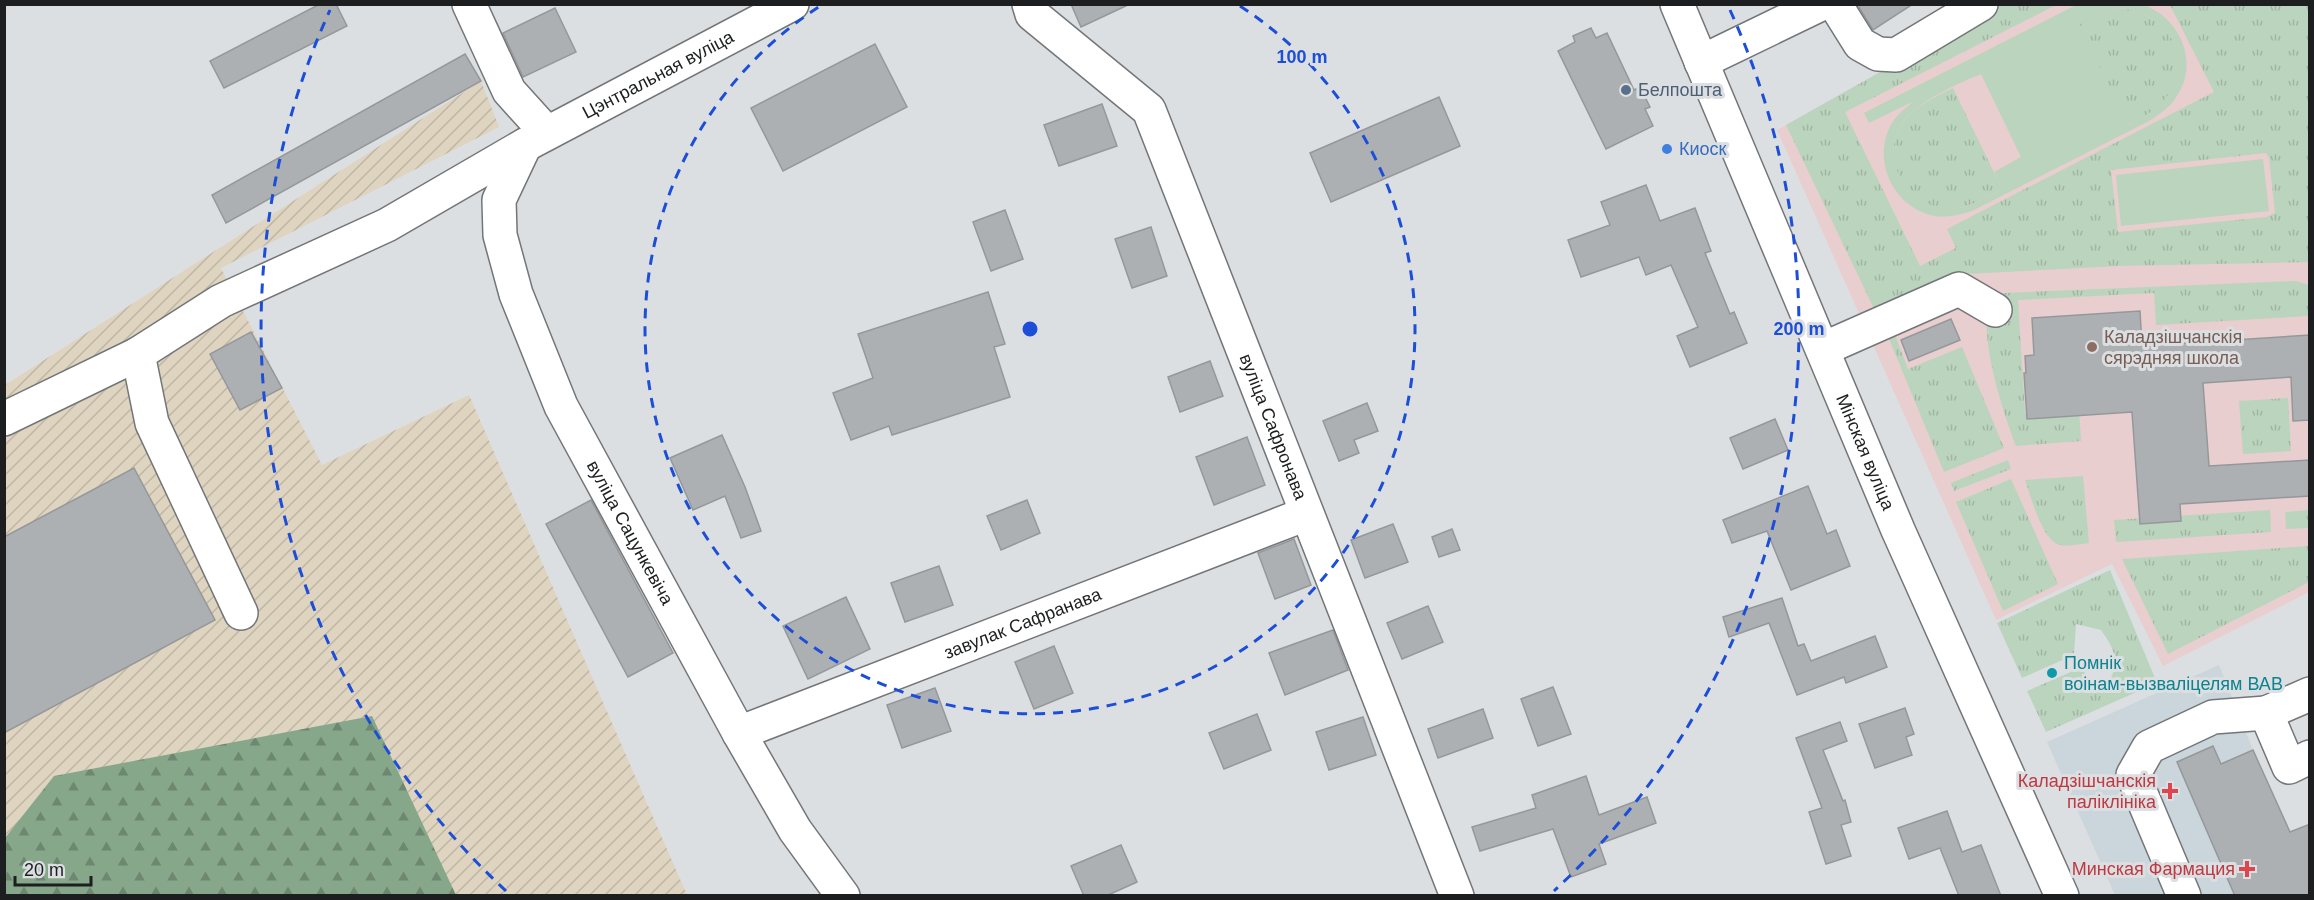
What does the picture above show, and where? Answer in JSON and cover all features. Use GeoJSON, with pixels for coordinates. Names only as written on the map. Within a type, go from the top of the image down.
{"type":"FeatureCollection","features":[{"type":"Feature","properties":{"kind":"street"},"geometry":{"type":"LineString","coordinates":[[469,4],[509,91],[536,139]]}},
{"type":"Feature","properties":{"kind":"street","name":"Цэнтральная вуліца"},"geometry":{"type":"LineString","coordinates":[[4,419],[138,354],[220,301],[387,225],[536,139],[792,4]]}},
{"type":"Feature","properties":{"kind":"street","name":"вуліца Сафронава"},"geometry":{"type":"LineString","coordinates":[[1029,4],[1032,14],[1149,110],[1457,896]]}},
{"type":"Feature","properties":{"kind":"street","name":"Мінская вуліца"},"geometry":{"type":"LineString","coordinates":[[1677,4],[1898,530],[2062,896]]}},
{"type":"Feature","properties":{"kind":"street"},"geometry":{"type":"LineString","coordinates":[[1701,62],[1821,4]]}},
{"type":"Feature","properties":{"kind":"street"},"geometry":{"type":"LineString","coordinates":[[1835,4],[1860,44],[1878,54],[1896,55],[1981,4]]}},
{"type":"Feature","properties":{"kind":"street","name":"вуліца Сацункевіча"},"geometry":{"type":"LineString","coordinates":[[536,139],[499,200],[500,236],[516,294],[561,406],[739,733],[795,830],[843,896]]}},
{"type":"Feature","properties":{"kind":"street"},"geometry":{"type":"LineString","coordinates":[[1823,349],[1959,289],[1995,310]]}},
{"type":"Feature","properties":{"kind":"street"},"geometry":{"type":"LineString","coordinates":[[138,354],[152,423],[241,613]]}},
{"type":"Feature","properties":{"kind":"street","name":"завулак Сафранава"},"geometry":{"type":"LineString","coordinates":[[739,733],[1306,514]]}},
{"type":"Feature","properties":{"kind":"street"},"geometry":{"type":"LineString","coordinates":[[2184,896],[2133,775],[2150,747],[2213,717],[2266,713],[2310,694]]}},
{"type":"Feature","properties":{"kind":"street"},"geometry":{"type":"LineString","coordinates":[[2266,713],[2289,766],[2310,758]]}},
{"type":"Feature","properties":{"kind":"shaded area","name":"Каладзішчанскія сярэдняя школа"},"geometry":{"type":"Polygon","coordinates":[[[1999,5],[2309,5],[2309,592],[2163,666],[2112,564],[1996,620],[1777,130],[1999,5]]]}},
{"type":"Feature","properties":{"kind":"shaded area"},"geometry":{"type":"Polygon","coordinates":[[[481,81],[499,127],[221,268],[322,465],[469,395],[687,895],[5,896],[5,385],[481,81]]]}},
{"type":"Feature","properties":{"kind":"shaded area","name":"Каладзішчанскія паліклініка"},"geometry":{"type":"Polygon","coordinates":[[[2219,665],[2253,750],[2290,832],[2235,895],[2115,895],[2047,742],[2219,665]]]}},
{"type":"Feature","properties":{"kind":"green space"},"geometry":{"type":"Polygon","coordinates":[[[1999,5],[2056,5],[1845,112],[1920,266],[1956,248],[1947,229],[2214,92],[2170,5],[2309,5],[2309,262],[2118,266],[1965,274],[1877,315],[1786,125],[1999,5]],[[2266,153],[2111,170],[2118,232],[2266,217],[2275,213],[2269,158],[2266,153]]]}},
{"type":"Feature","properties":{"kind":"green space"},"geometry":{"type":"Polygon","coordinates":[[[2076,5],[2144,5],[2156,11],[2176,30],[2186,54],[2184,81],[2176,98],[2151,120],[1972,211],[1955,215],[1933,216],[1914,208],[1894,189],[1888,176],[1884,149],[1886,136],[1896,117],[1914,101],[1869,123],[1864,113],[2076,5]],[[2118,8],[2105,11],[2079,25],[2129,125],[2161,104],[2176,79],[2179,64],[2170,36],[2161,25],[2134,11],[2118,8]],[[1981,74],[1918,107],[1903,122],[1896,136],[1893,151],[1895,166],[1901,179],[1921,200],[1935,206],[1950,209],[1964,207],[2002,189],[1994,172],[2021,157],[1981,74]]]}},
{"type":"Feature","properties":{"kind":"green space"},"geometry":{"type":"Polygon","coordinates":[[[2118,8],[2149,17],[2161,26],[2177,50],[2179,64],[2176,79],[2161,104],[2128,125],[2078,24],[2105,11],[2118,8]]]}},
{"type":"Feature","properties":{"kind":"green space"},"geometry":{"type":"Polygon","coordinates":[[[1953,88],[2002,189],[1984,199],[1951,209],[1935,207],[1922,201],[1910,191],[1895,165],[1893,150],[1896,135],[1909,115],[1926,102],[1953,88]]]}},
{"type":"Feature","properties":{"kind":"green space"},"geometry":{"type":"Polygon","coordinates":[[[2263,159],[2269,211],[2121,226],[2116,175],[2263,159]]]}},
{"type":"Feature","properties":{"kind":"green space"},"geometry":{"type":"Polygon","coordinates":[[[2296,281],[2309,285],[2309,316],[2156,325],[2154,293],[2018,300],[2025,413],[2079,410],[2081,441],[2016,446],[2001,401],[1989,348],[1987,316],[1993,297],[2004,293],[2296,281]]]}},
{"type":"Feature","properties":{"kind":"green space"},"geometry":{"type":"Polygon","coordinates":[[[1946,304],[1949,313],[1895,335],[1908,369],[1962,347],[2004,448],[1944,472],[1885,329],[1946,304]]]}},
{"type":"Feature","properties":{"kind":"green space"},"geometry":{"type":"Polygon","coordinates":[[[2288,398],[2291,451],[2243,454],[2239,401],[2288,398]]]}},
{"type":"Feature","properties":{"kind":"green space"},"geometry":{"type":"Polygon","coordinates":[[[2008,460],[2011,469],[1954,491],[1951,483],[2008,460]]]}},
{"type":"Feature","properties":{"kind":"green space"},"geometry":{"type":"Polygon","coordinates":[[[2083,476],[2089,543],[2060,545],[2054,542],[2043,527],[2025,480],[2083,476]]]}},
{"type":"Feature","properties":{"kind":"green space"},"geometry":{"type":"Polygon","coordinates":[[[2011,479],[2058,584],[2003,611],[1956,502],[2011,479]]]}},
{"type":"Feature","properties":{"kind":"green space"},"geometry":{"type":"Polygon","coordinates":[[[2270,510],[2271,532],[2116,542],[2114,520],[2270,510]]]}},
{"type":"Feature","properties":{"kind":"green space"},"geometry":{"type":"Polygon","coordinates":[[[2309,510],[2309,528],[2286,529],[2285,512],[2309,510]]]}},
{"type":"Feature","properties":{"kind":"green space"},"geometry":{"type":"Polygon","coordinates":[[[2309,546],[2309,582],[2168,654],[2122,559],[2309,546]]]}},
{"type":"Feature","properties":{"kind":"green space"},"geometry":{"type":"Polygon","coordinates":[[[2110,570],[2157,683],[2046,732],[2027,691],[2080,668],[2102,689],[2113,674],[2115,667],[2111,646],[2101,630],[2076,624],[2074,655],[2022,678],[1997,623],[2110,570]]]}},
{"type":"Feature","properties":{"kind":"green space"},"geometry":{"type":"Polygon","coordinates":[[[372,716],[456,895],[5,895],[5,838],[54,776],[372,716]]]}},
{"type":"Feature","properties":{"kind":"building"},"geometry":{"type":"Polygon","coordinates":[[[320,4],[336,4],[347,26],[224,88],[210,61],[320,4]]]}},
{"type":"Feature","properties":{"kind":"building"},"geometry":{"type":"Polygon","coordinates":[[[1071,4],[1130,4],[1081,27],[1071,4]]]}},
{"type":"Feature","properties":{"kind":"building"},"geometry":{"type":"Polygon","coordinates":[[[1857,4],[1913,4],[1873,30],[1857,4]]]}},
{"type":"Feature","properties":{"kind":"building"},"geometry":{"type":"Polygon","coordinates":[[[555,8],[576,52],[523,77],[503,33],[555,8]]]}},
{"type":"Feature","properties":{"kind":"building"},"geometry":{"type":"Polygon","coordinates":[[[1591,28],[1596,38],[1607,33],[1634,90],[1640,87],[1650,107],[1645,109],[1653,126],[1606,149],[1558,51],[1575,42],[1573,36],[1591,28]]]}},
{"type":"Feature","properties":{"kind":"building"},"geometry":{"type":"Polygon","coordinates":[[[875,44],[907,107],[783,171],[751,108],[875,44]]]}},
{"type":"Feature","properties":{"kind":"building"},"geometry":{"type":"Polygon","coordinates":[[[465,54],[481,81],[226,223],[212,195],[465,54]]]}},
{"type":"Feature","properties":{"kind":"building"},"geometry":{"type":"Polygon","coordinates":[[[1439,97],[1460,146],[1331,202],[1310,153],[1439,97]]]}},
{"type":"Feature","properties":{"kind":"building"},"geometry":{"type":"Polygon","coordinates":[[[1102,104],[1117,146],[1059,166],[1044,125],[1102,104]]]}},
{"type":"Feature","properties":{"kind":"building"},"geometry":{"type":"Polygon","coordinates":[[[1646,185],[1660,221],[1695,208],[1711,251],[1705,253],[1730,314],[1734,312],[1747,343],[1690,367],[1677,336],[1698,327],[1671,265],[1646,275],[1639,257],[1581,277],[1568,240],[1610,225],[1601,202],[1646,185]]]}},
{"type":"Feature","properties":{"kind":"building"},"geometry":{"type":"Polygon","coordinates":[[[1005,210],[1023,259],[991,271],[973,222],[1005,210]]]}},
{"type":"Feature","properties":{"kind":"building"},"geometry":{"type":"Polygon","coordinates":[[[1151,227],[1167,276],[1132,288],[1115,239],[1151,227]]]}},
{"type":"Feature","properties":{"kind":"building"},"geometry":{"type":"Polygon","coordinates":[[[988,292],[1005,344],[994,347],[1010,397],[892,435],[889,426],[851,440],[833,393],[873,378],[858,334],[988,292]]]}},
{"type":"Feature","properties":{"kind":"building"},"geometry":{"type":"Polygon","coordinates":[[[2140,311],[2142,346],[2310,335],[2310,420],[2293,421],[2291,377],[2203,383],[2209,466],[2310,460],[2310,496],[2180,504],[2181,521],[2140,524],[2132,412],[2027,419],[2024,373],[2026,373],[2025,356],[2034,355],[2032,318],[2140,311]]]}},
{"type":"Feature","properties":{"kind":"building"},"geometry":{"type":"Polygon","coordinates":[[[1951,319],[1960,340],[1909,361],[1901,340],[1951,319]]]}},
{"type":"Feature","properties":{"kind":"building"},"geometry":{"type":"Polygon","coordinates":[[[251,332],[282,388],[240,410],[210,354],[251,332]]]}},
{"type":"Feature","properties":{"kind":"building"},"geometry":{"type":"Polygon","coordinates":[[[1210,361],[1223,396],[1180,412],[1168,377],[1210,361]]]}},
{"type":"Feature","properties":{"kind":"building"},"geometry":{"type":"Polygon","coordinates":[[[1367,403],[1378,431],[1354,440],[1359,453],[1339,461],[1323,421],[1367,403]]]}},
{"type":"Feature","properties":{"kind":"building"},"geometry":{"type":"Polygon","coordinates":[[[1775,419],[1788,450],[1743,469],[1730,438],[1775,419]]]}},
{"type":"Feature","properties":{"kind":"building"},"geometry":{"type":"Polygon","coordinates":[[[722,435],[761,531],[741,538],[725,496],[693,510],[670,458],[722,435]]]}},
{"type":"Feature","properties":{"kind":"building"},"geometry":{"type":"Polygon","coordinates":[[[1247,437],[1265,485],[1214,505],[1196,457],[1247,437]]]}},
{"type":"Feature","properties":{"kind":"building"},"geometry":{"type":"Polygon","coordinates":[[[134,468],[215,620],[4,733],[4,537],[134,468]]]}},
{"type":"Feature","properties":{"kind":"building"},"geometry":{"type":"Polygon","coordinates":[[[1808,486],[1827,534],[1836,530],[1850,566],[1791,590],[1767,531],[1732,543],[1723,520],[1808,486]]]}},
{"type":"Feature","properties":{"kind":"building"},"geometry":{"type":"Polygon","coordinates":[[[591,500],[673,653],[628,677],[546,524],[591,500]]]}},
{"type":"Feature","properties":{"kind":"building"},"geometry":{"type":"Polygon","coordinates":[[[1027,500],[1040,533],[1001,550],[987,516],[1027,500]]]}},
{"type":"Feature","properties":{"kind":"building"},"geometry":{"type":"Polygon","coordinates":[[[1393,524],[1408,562],[1365,578],[1351,540],[1393,524]]]}},
{"type":"Feature","properties":{"kind":"building"},"geometry":{"type":"Polygon","coordinates":[[[1452,529],[1460,550],[1439,557],[1432,537],[1452,529]]]}},
{"type":"Feature","properties":{"kind":"building"},"geometry":{"type":"Polygon","coordinates":[[[1294,539],[1311,585],[1275,599],[1258,553],[1294,539]]]}},
{"type":"Feature","properties":{"kind":"building"},"geometry":{"type":"Polygon","coordinates":[[[939,566],[953,605],[905,622],[891,583],[939,566]]]}},
{"type":"Feature","properties":{"kind":"building"},"geometry":{"type":"Polygon","coordinates":[[[846,597],[870,649],[808,679],[783,626],[846,597]]]}},
{"type":"Feature","properties":{"kind":"building"},"geometry":{"type":"Polygon","coordinates":[[[1782,598],[1798,646],[1804,644],[1811,661],[1875,636],[1887,667],[1846,683],[1844,677],[1797,695],[1769,623],[1729,637],[1723,617],[1782,598]]]}},
{"type":"Feature","properties":{"kind":"building"},"geometry":{"type":"Polygon","coordinates":[[[1428,606],[1443,642],[1402,659],[1387,623],[1428,606]]]}},
{"type":"Feature","properties":{"kind":"building"},"geometry":{"type":"Polygon","coordinates":[[[1333,630],[1348,670],[1285,695],[1269,653],[1333,630]]]}},
{"type":"Feature","properties":{"kind":"building"},"geometry":{"type":"Polygon","coordinates":[[[1054,646],[1073,693],[1034,709],[1015,662],[1054,646]]]}},
{"type":"Feature","properties":{"kind":"building"},"geometry":{"type":"Polygon","coordinates":[[[1553,687],[1571,734],[1538,746],[1521,699],[1553,687]]]}},
{"type":"Feature","properties":{"kind":"building"},"geometry":{"type":"Polygon","coordinates":[[[935,688],[951,731],[902,748],[887,705],[935,688]]]}},
{"type":"Feature","properties":{"kind":"building"},"geometry":{"type":"Polygon","coordinates":[[[1905,708],[1914,734],[1906,737],[1912,755],[1875,768],[1859,724],[1905,708]]]}},
{"type":"Feature","properties":{"kind":"building"},"geometry":{"type":"Polygon","coordinates":[[[1483,709],[1493,738],[1438,758],[1428,729],[1483,709]]]}},
{"type":"Feature","properties":{"kind":"building"},"geometry":{"type":"Polygon","coordinates":[[[1257,714],[1271,750],[1224,769],[1209,733],[1257,714]]]}},
{"type":"Feature","properties":{"kind":"building"},"geometry":{"type":"Polygon","coordinates":[[[1363,717],[1376,755],[1329,770],[1316,732],[1363,717]]]}},
{"type":"Feature","properties":{"kind":"building"},"geometry":{"type":"Polygon","coordinates":[[[1840,722],[1847,741],[1823,750],[1843,801],[1845,800],[1851,822],[1841,825],[1851,856],[1826,864],[1809,812],[1822,808],[1796,738],[1840,722]]]}},
{"type":"Feature","properties":{"kind":"building"},"geometry":{"type":"Polygon","coordinates":[[[2213,746],[2221,764],[2253,750],[2290,832],[2310,824],[2310,896],[2235,896],[2177,762],[2213,746]]]}},
{"type":"Feature","properties":{"kind":"building"},"geometry":{"type":"Polygon","coordinates":[[[1586,776],[1599,815],[1647,797],[1656,823],[1599,844],[1606,864],[1571,877],[1553,829],[1480,851],[1472,827],[1536,808],[1532,795],[1586,776]]]}},
{"type":"Feature","properties":{"kind":"building"},"geometry":{"type":"Polygon","coordinates":[[[1947,811],[1962,852],[1981,845],[2001,896],[1959,896],[1940,848],[1909,859],[1898,828],[1947,811]]]}},
{"type":"Feature","properties":{"kind":"building"},"geometry":{"type":"Polygon","coordinates":[[[1121,845],[1137,882],[1106,896],[1084,896],[1071,866],[1121,845]]]}},
{"type":"Feature","properties":{"kind":"place","name":"Белпошта"},"geometry":{"type":"Point","coordinates":[1626,90]}},
{"type":"Feature","properties":{"kind":"place","name":"Киоск"},"geometry":{"type":"Point","coordinates":[1667,149]}},
{"type":"Feature","properties":{"kind":"place","name":"Каладзішчанскія сярэдняя школа"},"geometry":{"type":"Point","coordinates":[2092,347]}},
{"type":"Feature","properties":{"kind":"place","name":"Помнік воінам-вызваліцелям ВАВ"},"geometry":{"type":"Point","coordinates":[2052,673]}},
{"type":"Feature","properties":{"kind":"place","name":"Каладзішчанскія паліклініка"},"geometry":{"type":"Point","coordinates":[2170,791]}},
{"type":"Feature","properties":{"kind":"place","name":"Минская Фармация"},"geometry":{"type":"Point","coordinates":[2247,869]}}]}
